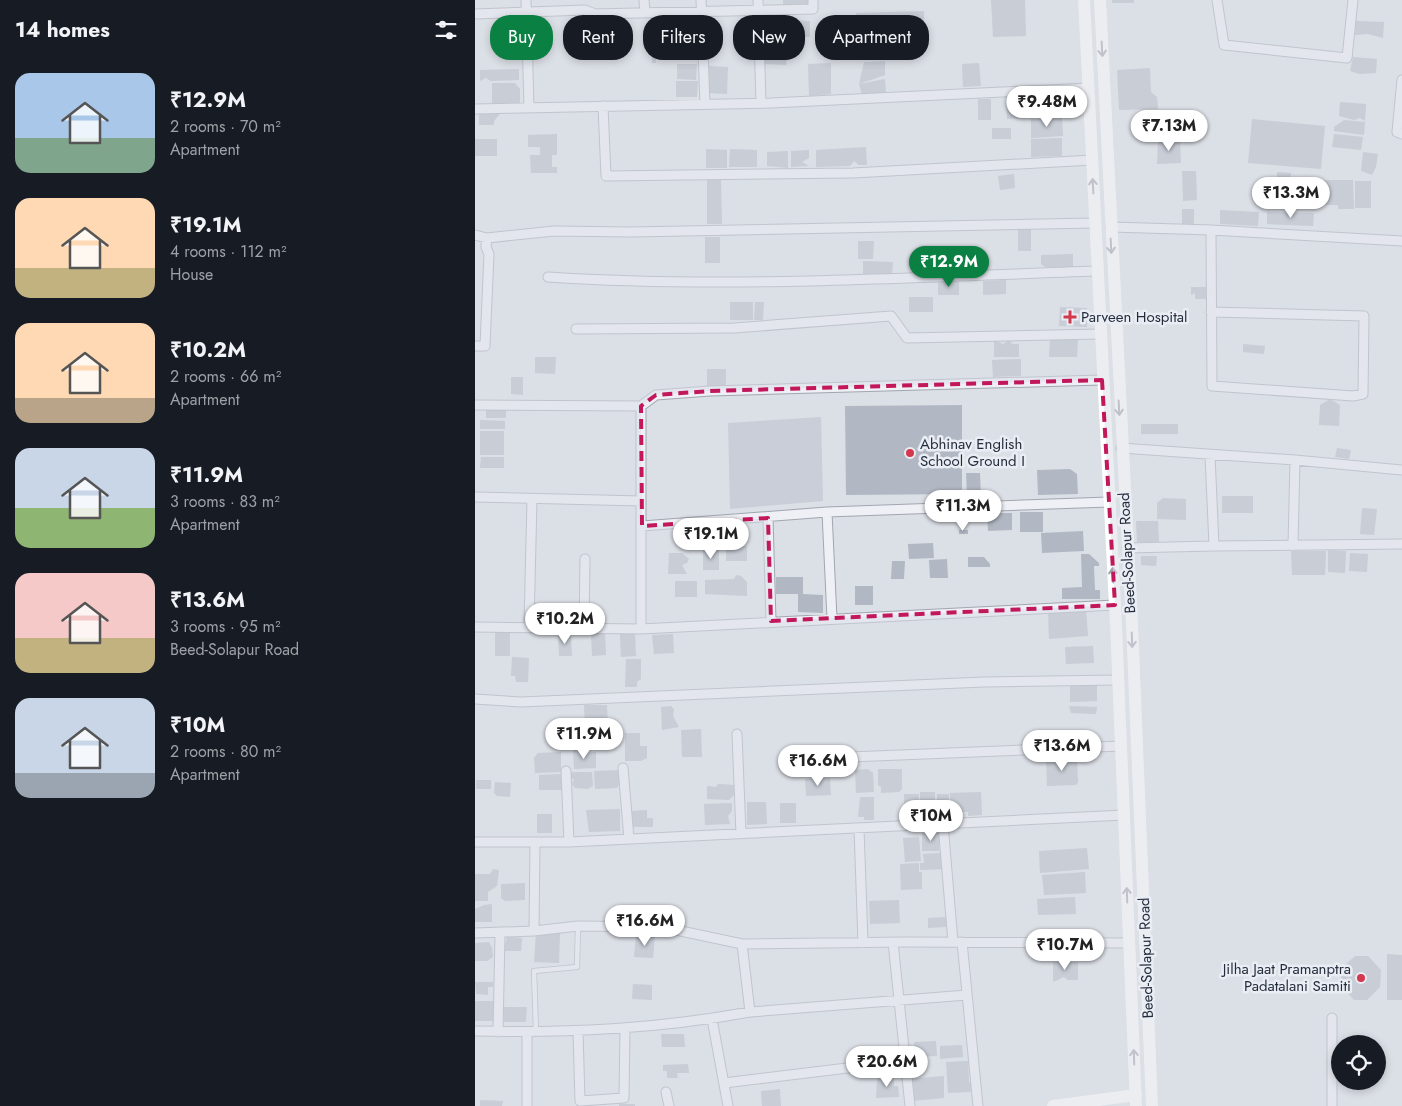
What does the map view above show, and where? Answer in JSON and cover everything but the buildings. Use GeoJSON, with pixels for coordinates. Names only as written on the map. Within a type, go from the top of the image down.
{"type":"FeatureCollection","features":[{"type":"Feature","properties":{"kind":"main road","name":"Beed-Solapur Road"},"geometry":{"type":"LineString","coordinates":[[1084,0],[1115,604],[1136,1100]]}},
{"type":"Feature","properties":{"kind":"main road","name":"Beed-Solapur Road"},"geometry":{"type":"LineString","coordinates":[[1100,0],[1152,1106]]}},
{"type":"Feature","properties":{"kind":"main road"},"geometry":{"type":"LineString","coordinates":[[1053,1106],[1136,1100]]}},
{"type":"Feature","properties":{"kind":"street"},"geometry":{"type":"LineString","coordinates":[[526,0],[529,107]]}},
{"type":"Feature","properties":{"kind":"street"},"geometry":{"type":"LineString","coordinates":[[585,0],[585,10]]}},
{"type":"Feature","properties":{"kind":"street"},"geometry":{"type":"LineString","coordinates":[[644,0],[645,12]]}},
{"type":"Feature","properties":{"kind":"street"},"geometry":{"type":"LineString","coordinates":[[701,0],[705,104]]}},
{"type":"Feature","properties":{"kind":"street"},"geometry":{"type":"LineString","coordinates":[[757,0],[761,103]]}},
{"type":"Feature","properties":{"kind":"street"},"geometry":{"type":"LineString","coordinates":[[475,14],[526,14],[585,10],[595,14],[813,9],[813,0]]}},
{"type":"Feature","properties":{"kind":"street"},"geometry":{"type":"LineString","coordinates":[[1217,0],[1224,46],[1347,58],[1353,0]]}},
{"type":"Feature","properties":{"kind":"street"},"geometry":{"type":"LineString","coordinates":[[1402,80],[1397,132],[1402,134]]}},
{"type":"Feature","properties":{"kind":"street"},"geometry":{"type":"LineString","coordinates":[[475,109],[761,103],[1088,88]]}},
{"type":"Feature","properties":{"kind":"street"},"geometry":{"type":"LineString","coordinates":[[603,106],[606,176],[853,173],[1091,160]]}},
{"type":"Feature","properties":{"kind":"street"},"geometry":{"type":"LineString","coordinates":[[475,236],[487,238],[554,231],[631,232],[1094,223]]}},
{"type":"Feature","properties":{"kind":"street"},"geometry":{"type":"LineString","coordinates":[[1111,227],[1211,230],[1402,241]]}},
{"type":"Feature","properties":{"kind":"street"},"geometry":{"type":"LineString","coordinates":[[1211,230],[1211,312],[1212,386],[1353,396],[1363,394],[1364,316],[1211,312]]}},
{"type":"Feature","properties":{"kind":"street"},"geometry":{"type":"LineString","coordinates":[[475,346],[485,346],[489,254],[486,247],[487,238]]}},
{"type":"Feature","properties":{"kind":"street"},"geometry":{"type":"LineString","coordinates":[[548,277],[639,283],[866,279],[1097,271]]}},
{"type":"Feature","properties":{"kind":"street"},"geometry":{"type":"LineString","coordinates":[[576,329],[734,328],[891,316],[907,338],[1100,334]]}},
{"type":"Feature","properties":{"kind":"street"},"geometry":{"type":"LineString","coordinates":[[475,405],[641,406],[656,395],[710,391],[1103,380]]}},
{"type":"Feature","properties":{"kind":"street"},"geometry":{"type":"LineString","coordinates":[[641,406],[641,629]]}},
{"type":"Feature","properties":{"kind":"street"},"geometry":{"type":"LineString","coordinates":[[1121,448],[1295,460],[1402,470]]}},
{"type":"Feature","properties":{"kind":"street"},"geometry":{"type":"LineString","coordinates":[[1211,455],[1213,546]]}},
{"type":"Feature","properties":{"kind":"street"},"geometry":{"type":"LineString","coordinates":[[1293,546],[1295,460]]}},
{"type":"Feature","properties":{"kind":"street"},"geometry":{"type":"LineString","coordinates":[[475,497],[641,501]]}},
{"type":"Feature","properties":{"kind":"street"},"geometry":{"type":"LineString","coordinates":[[529,626],[532,499]]}},
{"type":"Feature","properties":{"kind":"street"},"geometry":{"type":"LineString","coordinates":[[642,526],[827,512],[1109,502]]}},
{"type":"Feature","properties":{"kind":"street"},"geometry":{"type":"LineString","coordinates":[[827,512],[832,619]]}},
{"type":"Feature","properties":{"kind":"street"},"geometry":{"type":"LineString","coordinates":[[767,518],[771,621]]}},
{"type":"Feature","properties":{"kind":"street"},"geometry":{"type":"LineString","coordinates":[[1127,548],[1402,544]]}},
{"type":"Feature","properties":{"kind":"street"},"geometry":{"type":"LineString","coordinates":[[584,627],[585,559]]}},
{"type":"Feature","properties":{"kind":"street"},"geometry":{"type":"LineString","coordinates":[[475,626],[641,629],[1115,604]]}},
{"type":"Feature","properties":{"kind":"street"},"geometry":{"type":"LineString","coordinates":[[475,699],[531,702],[984,682],[1118,680]]}},
{"type":"Feature","properties":{"kind":"street"},"geometry":{"type":"LineString","coordinates":[[737,734],[741,834]]}},
{"type":"Feature","properties":{"kind":"street"},"geometry":{"type":"LineString","coordinates":[[800,759],[1121,746]]}},
{"type":"Feature","properties":{"kind":"street"},"geometry":{"type":"LineString","coordinates":[[623,768],[629,839]]}},
{"type":"Feature","properties":{"kind":"street"},"geometry":{"type":"LineString","coordinates":[[566,771],[569,842]]}},
{"type":"Feature","properties":{"kind":"street"},"geometry":{"type":"LineString","coordinates":[[476,842],[569,842],[1124,815]]}},
{"type":"Feature","properties":{"kind":"street"},"geometry":{"type":"LineString","coordinates":[[943,824],[958,942],[967,995],[979,1106]]}},
{"type":"Feature","properties":{"kind":"street"},"geometry":{"type":"LineString","coordinates":[[859,828],[863,943]]}},
{"type":"Feature","properties":{"kind":"street"},"geometry":{"type":"LineString","coordinates":[[534,931],[535,843]]}},
{"type":"Feature","properties":{"kind":"street"},"geometry":{"type":"LineString","coordinates":[[475,932],[534,931],[578,926],[662,927],[742,944],[893,942],[1129,943]]}},
{"type":"Feature","properties":{"kind":"street"},"geometry":{"type":"LineString","coordinates":[[498,1032],[500,932]]}},
{"type":"Feature","properties":{"kind":"street"},"geometry":{"type":"LineString","coordinates":[[893,942],[910,1106]]}},
{"type":"Feature","properties":{"kind":"street"},"geometry":{"type":"LineString","coordinates":[[742,944],[749,1012]]}},
{"type":"Feature","properties":{"kind":"street"},"geometry":{"type":"LineString","coordinates":[[475,1031],[532,1032],[625,1029],[712,1019],[749,1012],[967,995]]}},
{"type":"Feature","properties":{"kind":"street"},"geometry":{"type":"LineString","coordinates":[[1332,1018],[1332,1106]]}},
{"type":"Feature","properties":{"kind":"street"},"geometry":{"type":"LineString","coordinates":[[712,1019],[728,1106]]}},
{"type":"Feature","properties":{"kind":"street"},"geometry":{"type":"LineString","coordinates":[[578,1031],[580,1101],[624,1098],[625,1029]]}},
{"type":"Feature","properties":{"kind":"street"},"geometry":{"type":"LineString","coordinates":[[527,1106],[532,1032]]}},
{"type":"Feature","properties":{"kind":"street"},"geometry":{"type":"LineString","coordinates":[[724,1083],[905,1061]]}},
{"type":"Feature","properties":{"kind":"street"},"geometry":{"type":"LineString","coordinates":[[666,1092],[669,1106]]}},
{"type":"Feature","properties":{"kind":"lane"},"geometry":{"type":"LineString","coordinates":[[532,1032],[534,971],[577,967],[578,926]]}},
{"type":"Feature","properties":{"kind":"highlighted area"},"geometry":{"type":"Polygon","coordinates":[[[1102,380],[1115,605],[771,621],[768,518],[642,526],[641,406],[656,395],[710,391],[1102,380]]]}},
{"type":"Feature","properties":{"kind":"shaded area"},"geometry":{"type":"Polygon","coordinates":[[[821,417],[823,501],[730,509],[728,423],[821,417]]]}},
{"type":"Feature","properties":{"kind":"place","name":"Parveen Hospital"},"geometry":{"type":"Point","coordinates":[1070,317]}},
{"type":"Feature","properties":{"kind":"place","name":"Abhinav English School Ground I"},"geometry":{"type":"Point","coordinates":[910,453]}},
{"type":"Feature","properties":{"kind":"place","name":"Jilha Jaat Pramanptra Padatalani Samiti"},"geometry":{"type":"Point","coordinates":[1361,978]}}]}
